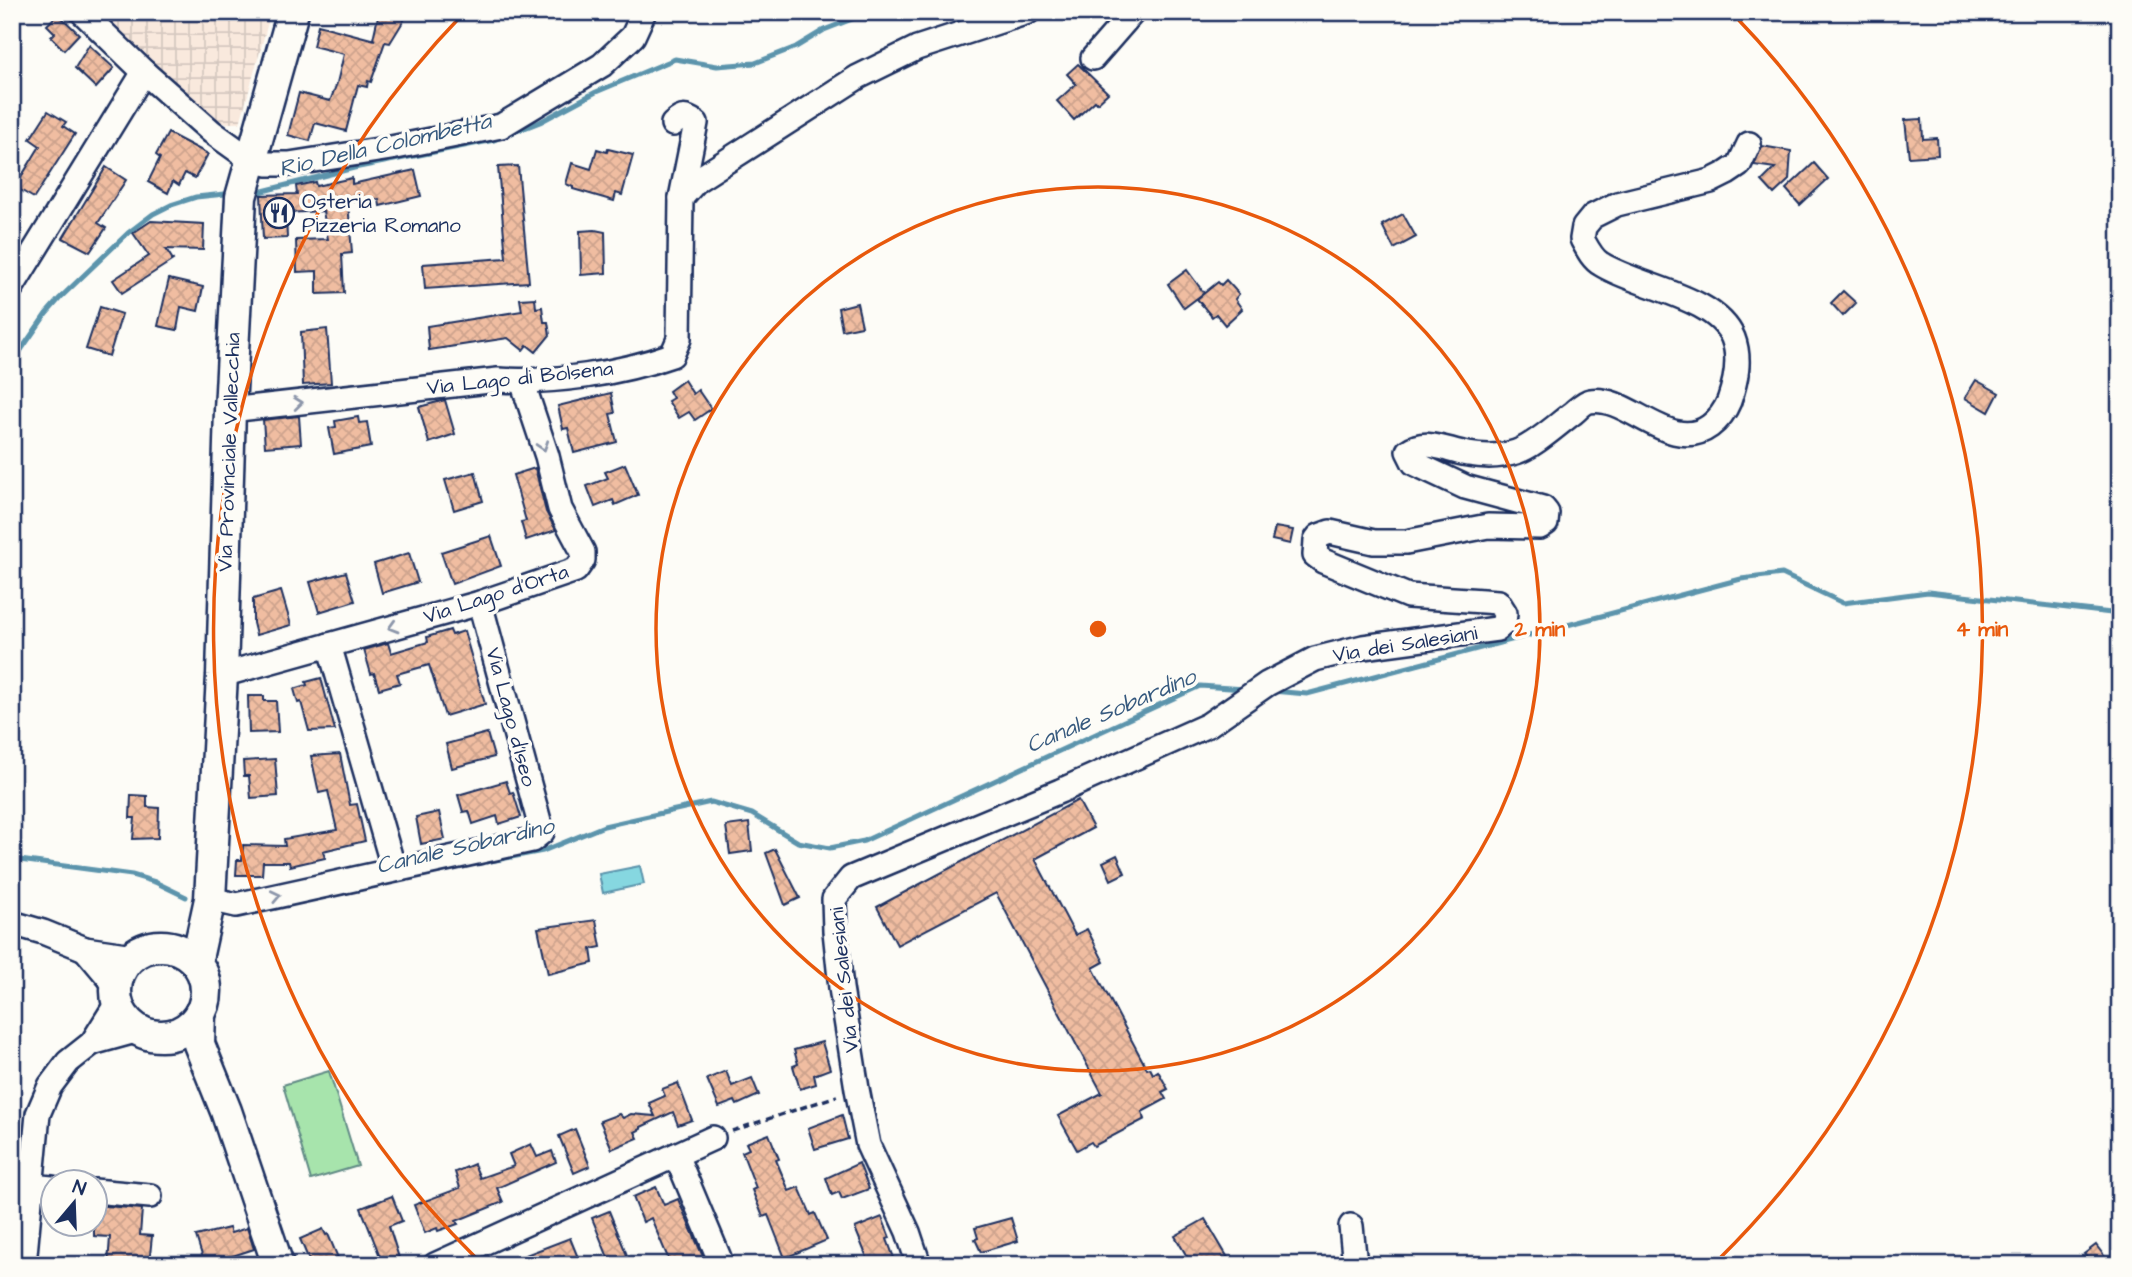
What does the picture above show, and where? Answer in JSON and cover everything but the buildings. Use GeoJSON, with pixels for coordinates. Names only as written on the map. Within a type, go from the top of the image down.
{"type":"FeatureCollection","features":[{"type":"Feature","properties":{"kind":"main road","name":"Via Provinciale Vallecchia"},"geometry":{"type":"LineString","coordinates":[[278,1265],[226,1111],[199,1044],[200,1013],[206,988],[196,963],[210,899],[222,675],[230,410],[241,197],[293,12]]}},
{"type":"Feature","properties":{"kind":"main road"},"geometry":{"type":"LineString","coordinates":[[166,946],[186,928],[210,899]]}},
{"type":"Feature","properties":{"kind":"main road"},"geometry":{"type":"LineString","coordinates":[[116,994],[118,974],[133,956],[154,946],[166,946],[188,955],[196,963]]}},
{"type":"Feature","properties":{"kind":"main road","name":"Via Provinciale Vallecchia"},"geometry":{"type":"LineString","coordinates":[[116,994],[122,1014],[189,1063],[226,1111]]}},
{"type":"Feature","properties":{"kind":"main road"},"geometry":{"type":"LineString","coordinates":[[147,1033],[169,1036],[181,1031],[200,1013]]}},
{"type":"Feature","properties":{"kind":"street"},"geometry":{"type":"LineString","coordinates":[[82,12],[144,72],[212,131],[251,160],[268,164],[289,164],[391,148],[501,125],[601,65],[633,36],[644,12]]}},
{"type":"Feature","properties":{"kind":"street"},"geometry":{"type":"LineString","coordinates":[[681,198],[698,180],[858,77],[917,48],[1028,12]]}},
{"type":"Feature","properties":{"kind":"street"},"geometry":{"type":"LineString","coordinates":[[1093,58],[1133,12]]}},
{"type":"Feature","properties":{"kind":"street"},"geometry":{"type":"LineString","coordinates":[[12,287],[144,72]]}},
{"type":"Feature","properties":{"kind":"street","name":"Via Lago di Bolsena"},"geometry":{"type":"LineString","coordinates":[[230,410],[485,381],[582,376],[654,362],[672,355],[679,339],[681,198],[696,123],[687,117],[680,117],[673,124]]}},
{"type":"Feature","properties":{"kind":"street","name":"Via dei Salesiani"},"geometry":{"type":"LineString","coordinates":[[919,1265],[908,1232],[868,1145],[841,988],[834,899],[851,878],[1060,791],[1208,725],[1259,690],[1315,659],[1363,647],[1497,629],[1504,623],[1505,613],[1498,602],[1408,596],[1315,555],[1316,540],[1330,532],[1374,542],[1406,542],[1488,526],[1540,527],[1546,523],[1547,513],[1543,508],[1465,487],[1414,463],[1408,451],[1417,445],[1431,445],[1493,457],[1519,451],[1588,401],[1608,401],[1648,422],[1674,431],[1690,433],[1706,428],[1716,421],[1726,408],[1735,383],[1738,357],[1733,337],[1721,322],[1699,304],[1599,264],[1582,239],[1584,227],[1593,216],[1617,204],[1710,181],[1739,165],[1749,144]]}},
{"type":"Feature","properties":{"kind":"street","name":"Via Lago d'Orta"},"geometry":{"type":"LineString","coordinates":[[222,675],[480,603],[576,570],[583,560],[583,552],[560,509],[547,456],[522,381]]}},
{"type":"Feature","properties":{"kind":"street","name":"Via Lago d'Iseo"},"geometry":{"type":"LineString","coordinates":[[394,870],[532,840],[542,832],[480,603]]}},
{"type":"Feature","properties":{"kind":"street"},"geometry":{"type":"LineString","coordinates":[[210,899],[236,905],[394,870],[329,645]]}},
{"type":"Feature","properties":{"kind":"street"},"geometry":{"type":"LineString","coordinates":[[12,923],[85,949],[133,956]]}},
{"type":"Feature","properties":{"kind":"street"},"geometry":{"type":"LineString","coordinates":[[41,1168],[38,1114],[50,1086],[68,1062],[92,1042],[116,994],[85,949]]}},
{"type":"Feature","properties":{"kind":"street"},"geometry":{"type":"LineString","coordinates":[[92,1042],[147,1033]]}},
{"type":"Feature","properties":{"kind":"street"},"geometry":{"type":"LineString","coordinates":[[435,1265],[713,1138]]}},
{"type":"Feature","properties":{"kind":"street"},"geometry":{"type":"LineString","coordinates":[[676,1155],[722,1265]]}},
{"type":"Feature","properties":{"kind":"street"},"geometry":{"type":"LineString","coordinates":[[108,1192],[150,1196]]}},
{"type":"Feature","properties":{"kind":"street"},"geometry":{"type":"LineString","coordinates":[[24,1265],[38,1204]]}},
{"type":"Feature","properties":{"kind":"street"},"geometry":{"type":"LineString","coordinates":[[1351,1226],[1355,1265]]}},
{"type":"Feature","properties":{"kind":"path"},"geometry":{"type":"LineString","coordinates":[[713,1138],[857,1089]]}},
{"type":"Feature","properties":{"kind":"shaded area"},"geometry":{"type":"Polygon","coordinates":[[[100,12],[271,12],[240,123],[217,123],[100,12]]]}},
{"type":"Feature","properties":{"kind":"green space"},"geometry":{"type":"Polygon","coordinates":[[[329,1071],[358,1166],[311,1180],[283,1085],[329,1071]]]}},
{"type":"Feature","properties":{"kind":"water"},"geometry":{"type":"Polygon","coordinates":[[[640,866],[644,884],[603,893],[599,874],[640,866]]]}},
{"type":"Feature","properties":{"kind":"waterway","name":"Rio Della Colombetta"},"geometry":{"type":"LineString","coordinates":[[259,192],[354,168],[494,140],[540,122],[596,92],[675,59],[717,66],[755,63],[796,47],[824,30],[870,12]]}},
{"type":"Feature","properties":{"kind":"waterway","name":"Rio Della Colombetta"},"geometry":{"type":"LineString","coordinates":[[12,363],[60,298],[128,233],[153,214],[171,205],[196,197],[225,194]]}},
{"type":"Feature","properties":{"kind":"waterway","name":"Canale Sobardino"},"geometry":{"type":"LineString","coordinates":[[1272,691],[1307,694],[1741,579],[1782,574],[1843,603],[1928,592],[2120,614]]}},
{"type":"Feature","properties":{"kind":"waterway","name":"Canale Sobardino"},"geometry":{"type":"LineString","coordinates":[[475,864],[543,851],[604,826],[711,802],[752,814],[798,842],[830,848],[864,841],[1200,686],[1245,689]]}},
{"type":"Feature","properties":{"kind":"waterway","name":"Canale Sobardino"},"geometry":{"type":"LineString","coordinates":[[12,859],[132,875],[155,882],[186,897]]}},
{"type":"Feature","properties":{"kind":"place","name":"Osteria Pizzeria Romano"},"geometry":{"type":"Point","coordinates":[279,213]}}]}
